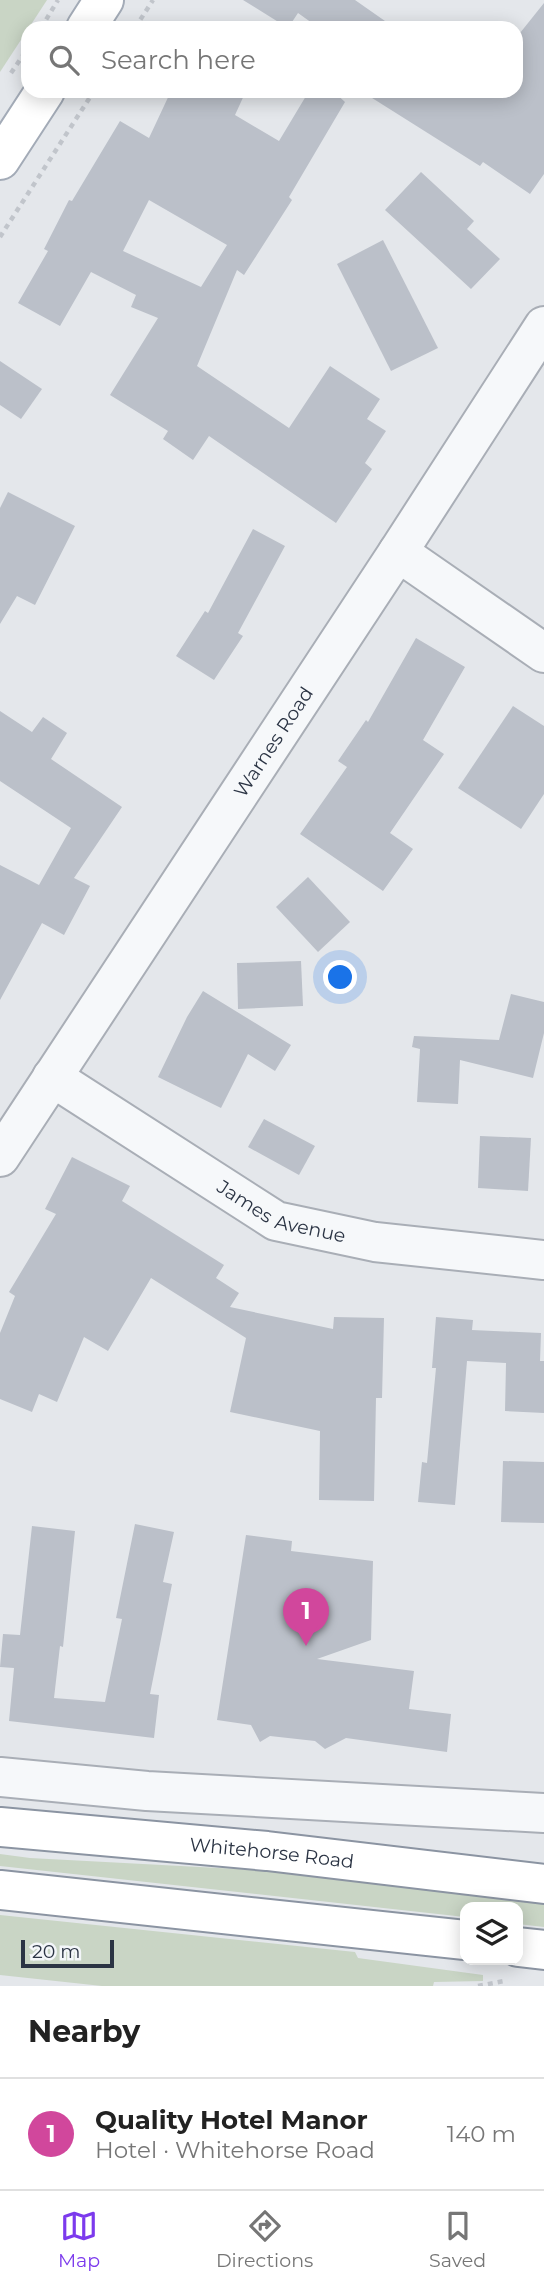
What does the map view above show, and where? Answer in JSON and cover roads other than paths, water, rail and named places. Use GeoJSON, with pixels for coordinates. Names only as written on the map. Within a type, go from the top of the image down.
{"type":"FeatureCollection","features":[{"type":"Feature","properties":{"kind":"main road"},"geometry":{"type":"LineString","coordinates":[[90,21],[104,0]]}},
{"type":"Feature","properties":{"kind":"main road"},"geometry":{"type":"LineString","coordinates":[[0,160],[40,98]]}},
{"type":"Feature","properties":{"kind":"main road","name":"Whitehorse Road"},"geometry":{"type":"LineString","coordinates":[[0,1827],[267,1851],[544,1884]]}},
{"type":"Feature","properties":{"kind":"main road"},"geometry":{"type":"LineString","coordinates":[[0,1890],[460,1939]]}},
{"type":"Feature","properties":{"kind":"main road"},"geometry":{"type":"LineString","coordinates":[[523,1959],[544,1950]]}},
{"type":"Feature","properties":{"kind":"street","name":"Warnes Road"},"geometry":{"type":"LineString","coordinates":[[0,1157],[544,326]]}},
{"type":"Feature","properties":{"kind":"street"},"geometry":{"type":"LineString","coordinates":[[398,552],[544,653]]}},
{"type":"Feature","properties":{"kind":"street","name":"James Avenue"},"geometry":{"type":"LineString","coordinates":[[52,1077],[276,1221],[375,1242],[544,1261]]}},
{"type":"Feature","properties":{"kind":"street"},"geometry":{"type":"LineString","coordinates":[[0,1777],[147,1791],[544,1814]]}},
{"type":"Feature","properties":{"kind":"street"},"geometry":{"type":"LineString","coordinates":[[267,1851],[269,1799]]}},
{"type":"Feature","properties":{"kind":"place","name":"Quality Hotel Manor"},"geometry":{"type":"Point","coordinates":[306,1646]}}]}
